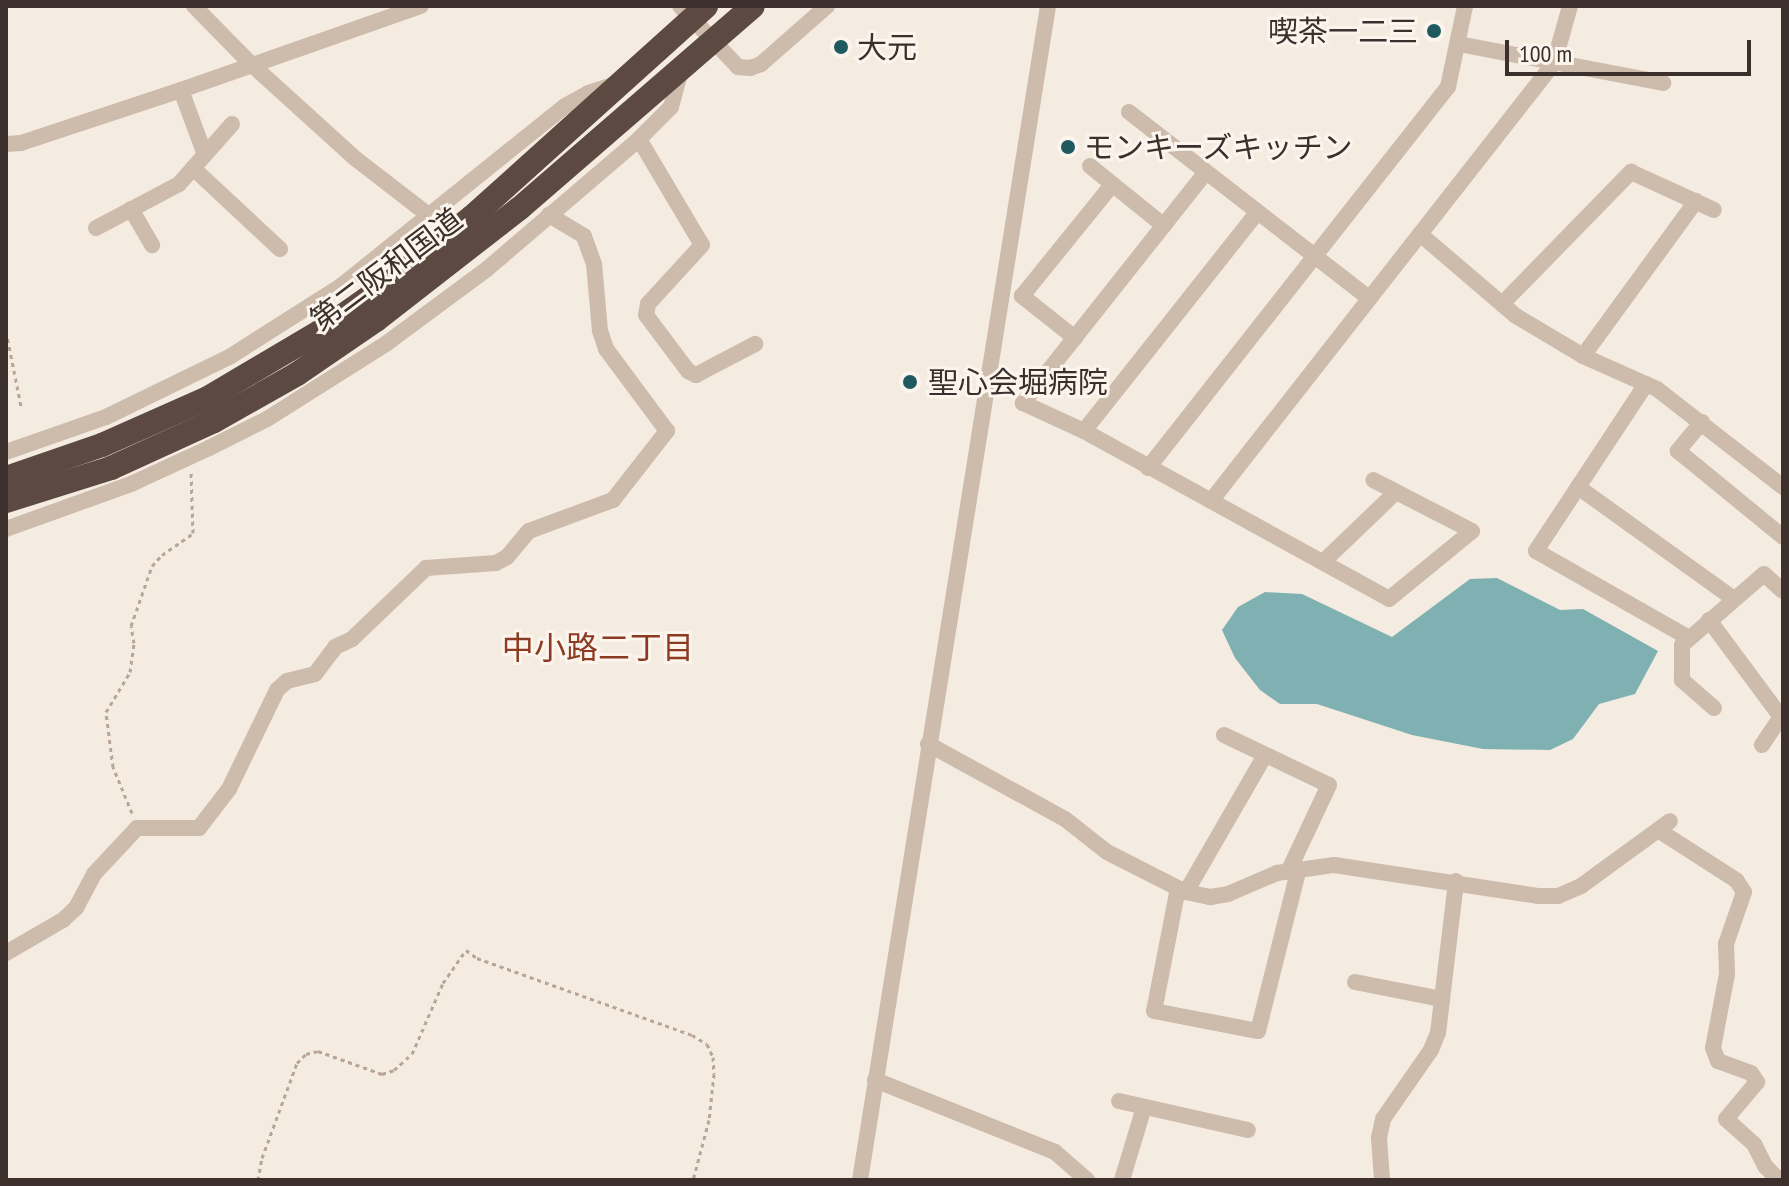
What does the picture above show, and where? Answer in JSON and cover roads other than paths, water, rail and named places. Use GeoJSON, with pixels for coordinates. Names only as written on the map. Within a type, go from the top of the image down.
{"type":"FeatureCollection","features":[{"type":"Feature","properties":{"kind":"highway","name":"第二阪和国道"},"geometry":{"type":"LineString","coordinates":[[6,501],[111,468],[214,421],[297,374],[376,320],[520,208],[753,6]]}},
{"type":"Feature","properties":{"kind":"highway","name":"第二阪和国道"},"geometry":{"type":"LineString","coordinates":[[6,478],[102,445],[206,399],[310,338],[392,281],[461,226],[623,82],[692,10]]}},
{"type":"Feature","properties":{"kind":"street"},"geometry":{"type":"LineString","coordinates":[[194,6],[250,63],[356,159],[431,217]]}},
{"type":"Feature","properties":{"kind":"street"},"geometry":{"type":"LineString","coordinates":[[6,144],[21,143],[181,90],[250,63],[421,6]]}},
{"type":"Feature","properties":{"kind":"street"},"geometry":{"type":"LineString","coordinates":[[692,10],[713,43],[738,67],[750,68],[761,64],[827,6]]}},
{"type":"Feature","properties":{"kind":"street"},"geometry":{"type":"LineString","coordinates":[[860,1180],[1048,6]]}},
{"type":"Feature","properties":{"kind":"street"},"geometry":{"type":"LineString","coordinates":[[1148,468],[1448,87],[1465,6]]}},
{"type":"Feature","properties":{"kind":"street"},"geometry":{"type":"LineString","coordinates":[[1211,501],[1554,63],[1570,6]]}},
{"type":"Feature","properties":{"kind":"street"},"geometry":{"type":"LineString","coordinates":[[1459,44],[1663,83]]}},
{"type":"Feature","properties":{"kind":"street"},"geometry":{"type":"LineString","coordinates":[[6,529],[118,489],[267,419],[387,343],[487,269],[639,139],[671,107],[681,70]]}},
{"type":"Feature","properties":{"kind":"street"},"geometry":{"type":"LineString","coordinates":[[6,452],[106,417],[231,356],[341,286],[431,217],[565,106],[588,93],[623,82]]}},
{"type":"Feature","properties":{"kind":"street"},"geometry":{"type":"LineString","coordinates":[[181,90],[205,155]]}},
{"type":"Feature","properties":{"kind":"street"},"geometry":{"type":"LineString","coordinates":[[1129,112],[1369,298]]}},
{"type":"Feature","properties":{"kind":"street"},"geometry":{"type":"LineString","coordinates":[[96,228],[179,184],[232,124]]}},
{"type":"Feature","properties":{"kind":"street"},"geometry":{"type":"LineString","coordinates":[[639,139],[702,245],[648,304],[646,315],[688,371],[696,375],[755,344]]}},
{"type":"Feature","properties":{"kind":"street"},"geometry":{"type":"LineString","coordinates":[[1090,166],[1164,226]]}},
{"type":"Feature","properties":{"kind":"street"},"geometry":{"type":"LineString","coordinates":[[193,168],[280,249]]}},
{"type":"Feature","properties":{"kind":"street"},"geometry":{"type":"LineString","coordinates":[[1206,172],[1023,403],[1084,431],[1389,599],[1472,531],[1373,480]]}},
{"type":"Feature","properties":{"kind":"street"},"geometry":{"type":"LineString","coordinates":[[1502,304],[1631,172],[1714,210]]}},
{"type":"Feature","properties":{"kind":"street"},"geometry":{"type":"LineString","coordinates":[[1075,338],[1022,296],[1112,185]]}},
{"type":"Feature","properties":{"kind":"street"},"geometry":{"type":"LineString","coordinates":[[1583,356],[1696,201]]}},
{"type":"Feature","properties":{"kind":"street"},"geometry":{"type":"LineString","coordinates":[[131,209],[152,245]]}},
{"type":"Feature","properties":{"kind":"street"},"geometry":{"type":"LineString","coordinates":[[1084,431],[1257,213]]}},
{"type":"Feature","properties":{"kind":"street"},"geometry":{"type":"LineString","coordinates":[[6,953],[63,920],[76,908],[94,874],[137,828],[199,828],[229,789],[277,690],[287,681],[315,674],[335,647],[352,639],[426,568],[496,563],[507,557],[529,531],[613,500],[667,431],[606,349],[600,331],[594,264],[584,236],[549,215]]}},
{"type":"Feature","properties":{"kind":"street"},"geometry":{"type":"LineString","coordinates":[[1420,234],[1516,316],[1583,356],[1646,384],[1702,422],[1783,487]]}},
{"type":"Feature","properties":{"kind":"street"},"geometry":{"type":"LineString","coordinates":[[1646,384],[1536,551],[1689,638]]}},
{"type":"Feature","properties":{"kind":"street"},"geometry":{"type":"LineString","coordinates":[[1702,422],[1678,451],[1783,537]]}},
{"type":"Feature","properties":{"kind":"street"},"geometry":{"type":"LineString","coordinates":[[1578,487],[1734,599]]}},
{"type":"Feature","properties":{"kind":"street"},"geometry":{"type":"LineString","coordinates":[[1323,562],[1396,492]]}},
{"type":"Feature","properties":{"kind":"street"},"geometry":{"type":"LineString","coordinates":[[1714,708],[1682,680],[1682,645],[1764,574],[1783,591]]}},
{"type":"Feature","properties":{"kind":"street"},"geometry":{"type":"LineString","coordinates":[[1709,620],[1782,716],[1762,745]]}},
{"type":"Feature","properties":{"kind":"street"},"geometry":{"type":"LineString","coordinates":[[1224,735],[1329,785],[1293,872],[1258,1031],[1154,1011],[1182,890],[1265,755]]}},
{"type":"Feature","properties":{"kind":"street"},"geometry":{"type":"LineString","coordinates":[[928,744],[1065,819],[1107,852],[1182,890],[1210,897],[1228,894],[1257,880],[1334,865],[1456,881],[1538,896],[1558,896],[1581,886],[1664,825],[1736,880],[1744,892],[1726,944],[1727,974],[1713,1048],[1718,1061],[1751,1073],[1757,1082],[1726,1119],[1754,1144],[1765,1166],[1779,1180]]}},
{"type":"Feature","properties":{"kind":"street"},"geometry":{"type":"LineString","coordinates":[[1382,1180],[1379,1138],[1383,1119],[1431,1050],[1438,1033],[1456,881]]}},
{"type":"Feature","properties":{"kind":"street"},"geometry":{"type":"LineString","coordinates":[[1355,982],[1442,999]]}},
{"type":"Feature","properties":{"kind":"street"},"geometry":{"type":"LineString","coordinates":[[875,1080],[1055,1152],[1087,1180]]}},
{"type":"Feature","properties":{"kind":"street"},"geometry":{"type":"LineString","coordinates":[[1119,1101],[1248,1130]]}},
{"type":"Feature","properties":{"kind":"street"},"geometry":{"type":"LineString","coordinates":[[1122,1180],[1144,1107]]}},
{"type":"Feature","properties":{"kind":"water"},"geometry":{"type":"Polygon","coordinates":[[[1497,578],[1560,610],[1583,609],[1658,651],[1635,694],[1599,704],[1573,739],[1550,750],[1483,749],[1412,735],[1317,704],[1280,704],[1260,690],[1235,658],[1222,630],[1238,607],[1265,592],[1302,594],[1392,637],[1470,579],[1497,578]]]}},
{"type":"Feature","properties":{"kind":"place","name":"喫茶一二三"},"geometry":{"type":"Point","coordinates":[1434,31]}},
{"type":"Feature","properties":{"kind":"place","name":"大元"},"geometry":{"type":"Point","coordinates":[841,47]}},
{"type":"Feature","properties":{"kind":"place","name":"モンキーズキッチン"},"geometry":{"type":"Point","coordinates":[1068,147]}},
{"type":"Feature","properties":{"kind":"place","name":"聖心会堀病院"},"geometry":{"type":"Point","coordinates":[910,382]}},
{"type":"Feature","properties":{"kind":"district","name":"中小路二丁目"},"geometry":{"type":"Point","coordinates":[598,647]}}]}
